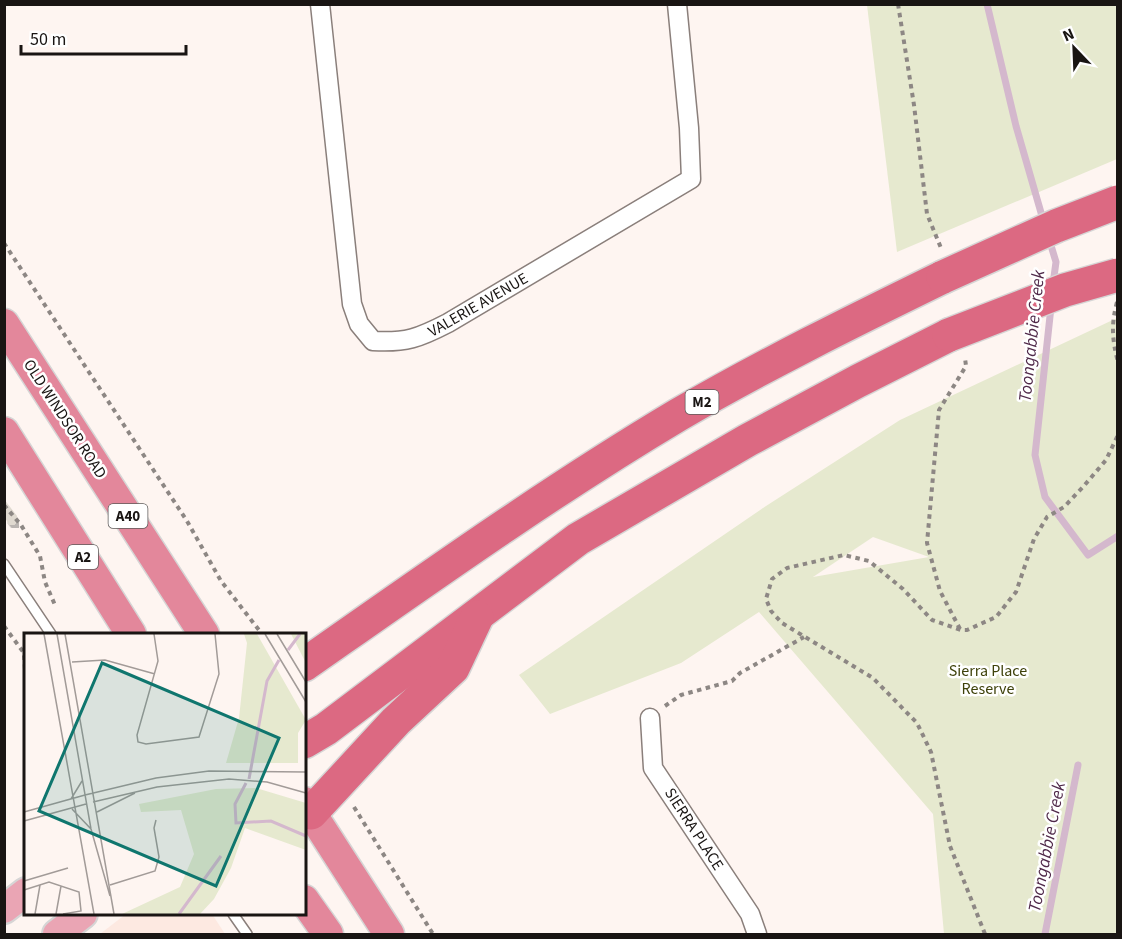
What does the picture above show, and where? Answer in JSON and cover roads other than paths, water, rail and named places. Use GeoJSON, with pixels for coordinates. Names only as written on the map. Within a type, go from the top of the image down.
{"type":"FeatureCollection","features":[{"type":"Feature","properties":{"kind":"highway","name":"M2"},"geometry":{"type":"LineString","coordinates":[[306,664],[551,494],[678,415],[823,336],[943,277],[1056,226],[1118,202]]}},
{"type":"Feature","properties":{"kind":"highway"},"geometry":{"type":"LineString","coordinates":[[306,741],[326,729],[578,540],[663,489],[858,381],[949,335],[1065,290],[1118,275]]}},
{"type":"Feature","properties":{"kind":"highway","name":"OLD WINDSOR ROAD"},"geometry":{"type":"LineString","coordinates":[[4,324],[203,633]]}},
{"type":"Feature","properties":{"kind":"highway","name":"A2"},"geometry":{"type":"LineString","coordinates":[[4,432],[130,633]]}},
{"type":"Feature","properties":{"kind":"highway"},"geometry":{"type":"LineString","coordinates":[[389,934],[308,808],[340,784],[396,721],[453,668],[480,612]]}},
{"type":"Feature","properties":{"kind":"main road"},"geometry":{"type":"LineString","coordinates":[[4,909],[24,894]]}},
{"type":"Feature","properties":{"kind":"main road"},"geometry":{"type":"LineString","coordinates":[[57,934],[82,915]]}},
{"type":"Feature","properties":{"kind":"street","name":"VALERIE AVENUE"},"geometry":{"type":"LineString","coordinates":[[320,4],[352,304],[360,324],[373,341],[399,342],[422,336],[448,323],[691,179],[689,128],[677,4]]}},
{"type":"Feature","properties":{"kind":"street","name":"SIERRA PLACE"},"geometry":{"type":"LineString","coordinates":[[650,718],[653,768],[750,914],[757,934]]}},
{"type":"Feature","properties":{"kind":"lane"},"geometry":{"type":"LineString","coordinates":[[4,564],[50,633]]}},
{"type":"Feature","properties":{"kind":"lane"},"geometry":{"type":"LineString","coordinates":[[234,915],[247,934]]}},
{"type":"Feature","properties":{"kind":"waterway","name":"Toongabbie Creek"},"geometry":{"type":"LineString","coordinates":[[987,4],[1016,126],[1044,223]]}},
{"type":"Feature","properties":{"kind":"waterway","name":"Toongabbie Creek"},"geometry":{"type":"LineString","coordinates":[[1049,239],[1056,262],[1053,284]]}},
{"type":"Feature","properties":{"kind":"waterway","name":"Toongabbie Creek"},"geometry":{"type":"LineString","coordinates":[[1051,307],[1035,455],[1045,497],[1088,555],[1118,536]]}},
{"type":"Feature","properties":{"kind":"waterway","name":"Toongabbie Creek"},"geometry":{"type":"LineString","coordinates":[[1045,934],[1078,765]]}},
{"type":"Feature","properties":{"kind":"park label","name":"Sierra Place Reserve"},"geometry":{"type":"Point","coordinates":[988,680]}}]}
